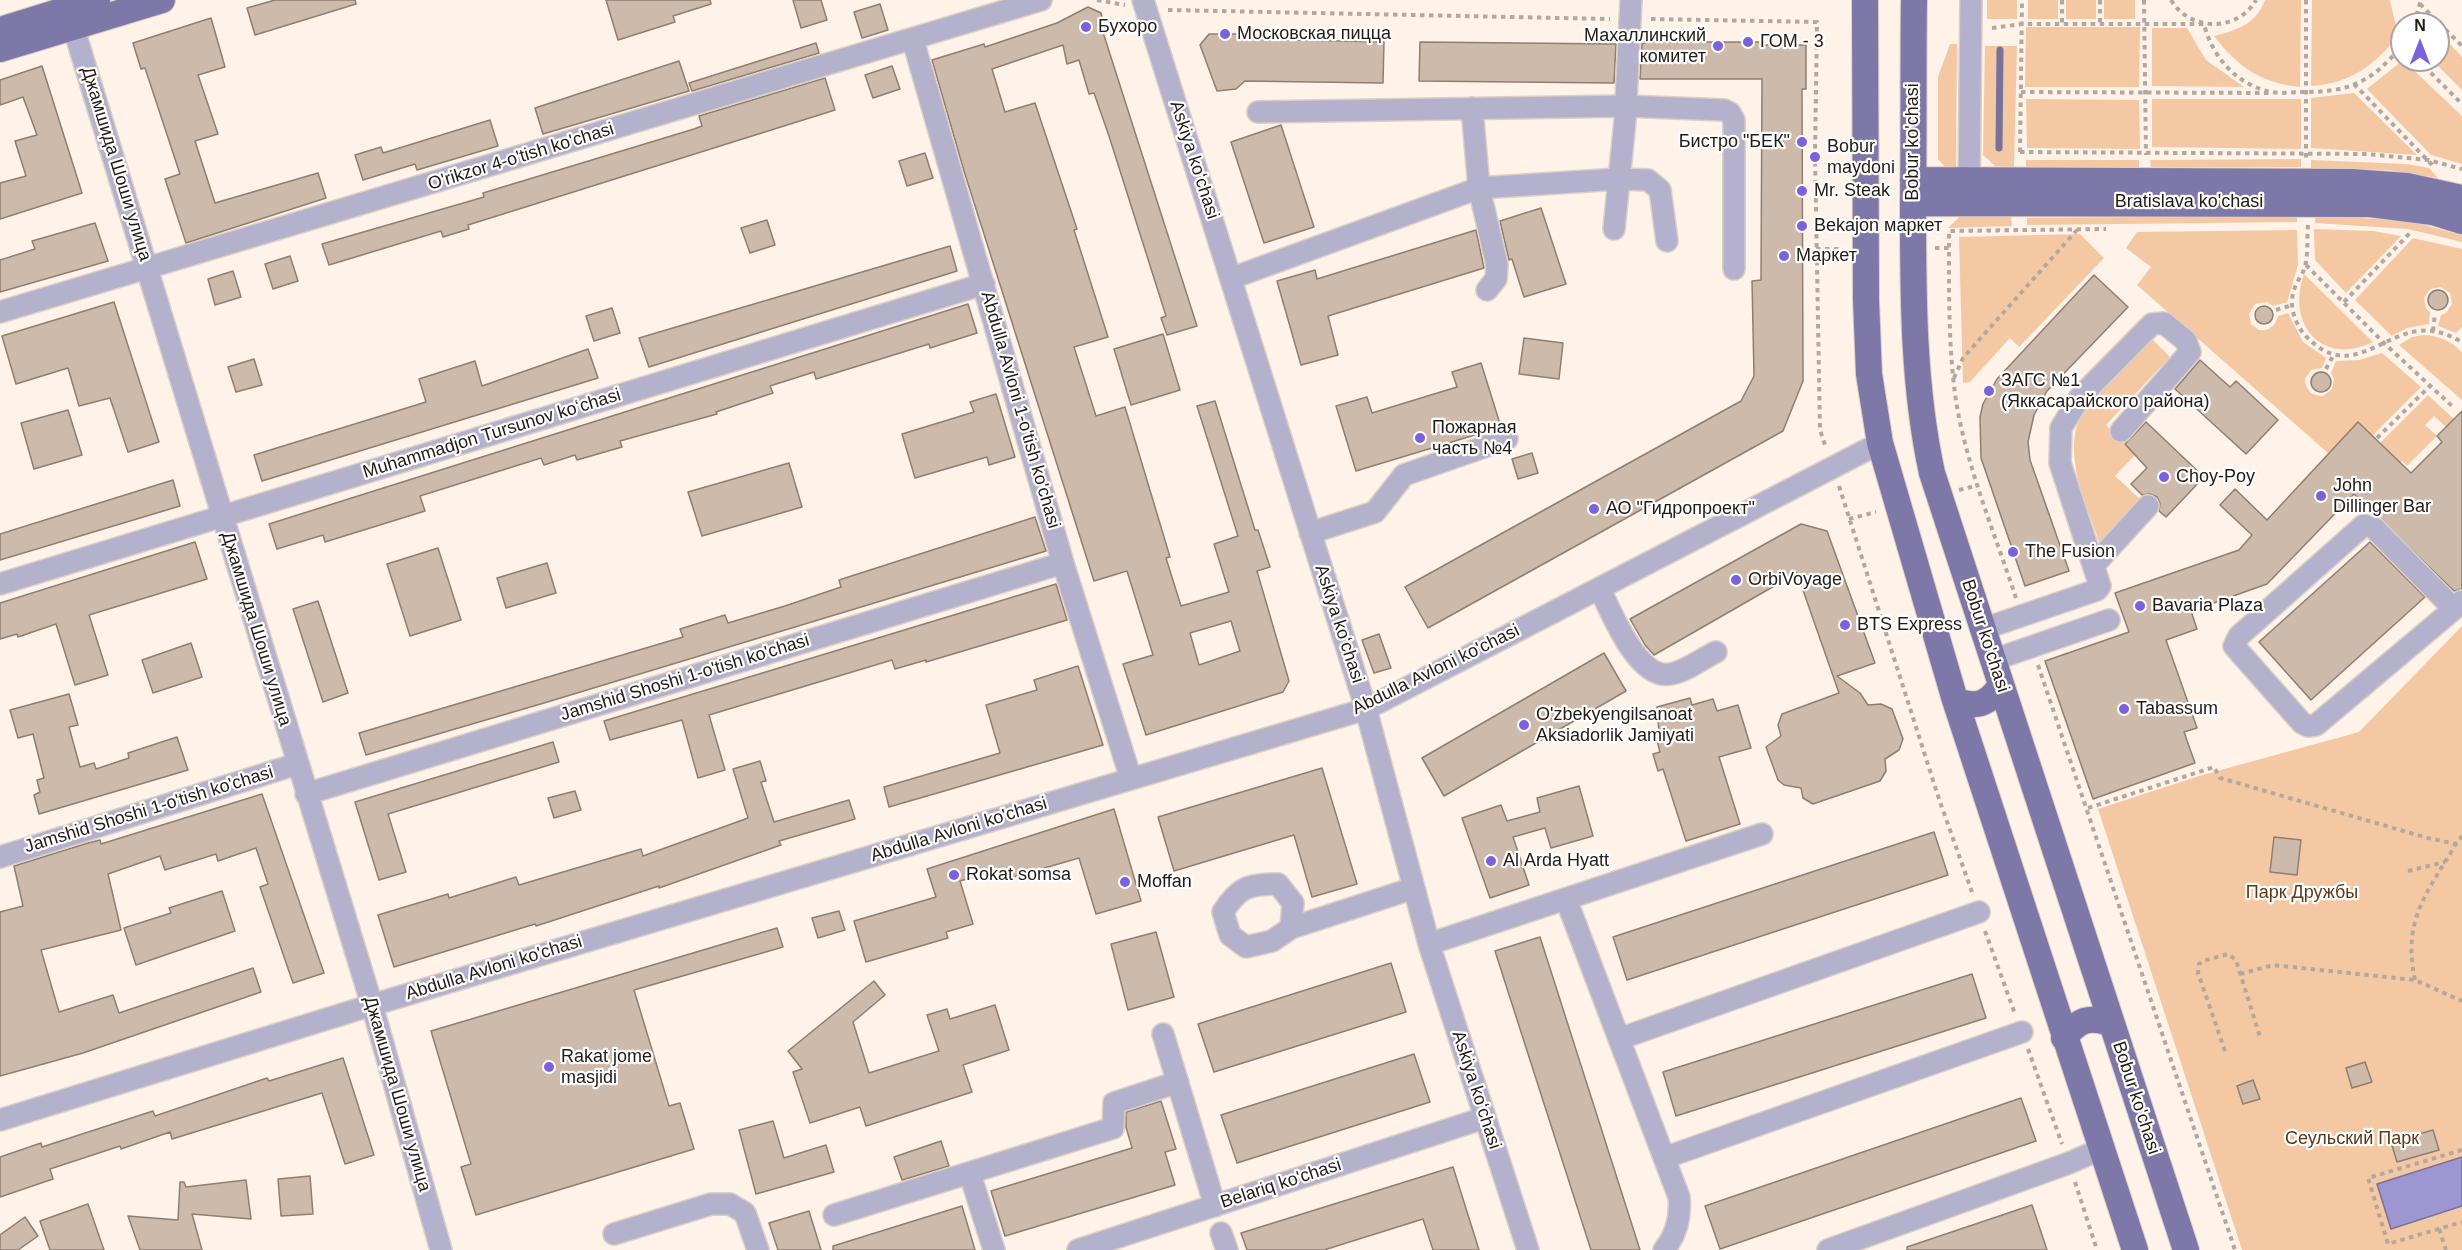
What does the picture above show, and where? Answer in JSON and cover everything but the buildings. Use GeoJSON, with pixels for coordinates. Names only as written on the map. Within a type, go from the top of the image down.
{"type":"FeatureCollection","features":[{"type":"Feature","properties":{"kind":"main road"},"geometry":{"type":"LineString","coordinates":[[0,49],[70,18],[97,0]]}},
{"type":"Feature","properties":{"kind":"main road"},"geometry":{"type":"LineString","coordinates":[[0,30],[162,0]]}},
{"type":"Feature","properties":{"kind":"main road"},"geometry":{"type":"LineString","coordinates":[[1865,0],[1866,300],[1869,374],[1880,443],[1955,700],[2135,1250]]}},
{"type":"Feature","properties":{"kind":"main road","name":"Bobur ko'chasi"},"geometry":{"type":"LineString","coordinates":[[1914,0],[1913,192],[1917,360],[1922,422],[1932,473],[2186,1250]]}},
{"type":"Feature","properties":{"kind":"main road","name":"Bratislava ko'chasi"},"geometry":{"type":"LineString","coordinates":[[1969,192],[2020,181],[2146,181],[2307,203],[2397,185],[2462,198]]}},
{"type":"Feature","properties":{"kind":"main road","name":"Bratislava ko'chasi"},"geometry":{"type":"LineString","coordinates":[[1913,192],[2402,207],[2462,220]]}},
{"type":"Feature","properties":{"kind":"main road"},"geometry":{"type":"LineString","coordinates":[[1955,700],[1968,705],[1982,704],[1994,697],[2001,685]]}},
{"type":"Feature","properties":{"kind":"main road"},"geometry":{"type":"LineString","coordinates":[[2064,1038],[2073,1027],[2085,1019],[2098,1019],[2112,1024]]}},
{"type":"Feature","properties":{"kind":"street","name":"O'rikzor 4-o'tish ko'chasi"},"geometry":{"type":"LineString","coordinates":[[0,312],[1041,0]]}},
{"type":"Feature","properties":{"kind":"street"},"geometry":{"type":"LineString","coordinates":[[1969,192],[1971,0]]}},
{"type":"Feature","properties":{"kind":"street","name":"Askiya koʻchasi"},"geometry":{"type":"LineString","coordinates":[[1144,5],[1232,278],[1366,709],[1430,944],[1528,1250]]}},
{"type":"Feature","properties":{"kind":"street"},"geometry":{"type":"LineString","coordinates":[[1614,229],[1626,106],[1631,9]]}},
{"type":"Feature","properties":{"kind":"street","name":"Джамшида Шоши улица"},"geometry":{"type":"LineString","coordinates":[[70,18],[372,1005],[441,1250]]}},
{"type":"Feature","properties":{"kind":"street","name":"Abdulla Avloni 1-o'tish ko'chasi"},"geometry":{"type":"LineString","coordinates":[[912,40],[1063,563],[1131,779]]}},
{"type":"Feature","properties":{"kind":"street"},"geometry":{"type":"LineString","coordinates":[[1258,112],[1626,106],[1724,110],[1730,113],[1734,120],[1734,268]]}},
{"type":"Feature","properties":{"kind":"street"},"geometry":{"type":"LineString","coordinates":[[1472,108],[1479,188],[1497,265],[1496,279],[1487,290]]}},
{"type":"Feature","properties":{"kind":"street"},"geometry":{"type":"LineString","coordinates":[[1232,278],[1479,188],[1619,179],[1647,180],[1660,189],[1667,241]]}},
{"type":"Feature","properties":{"kind":"street","name":"Muhammadjon Tursunov koʻchasi"},"geometry":{"type":"LineString","coordinates":[[0,584],[984,284]]}},
{"type":"Feature","properties":{"kind":"street"},"geometry":{"type":"LineString","coordinates":[[1983,629],[2097,590],[2101,581],[2060,463],[2061,428],[2080,397],[2152,324],[2164,323],[2186,341],[2190,352],[2121,430]]}},
{"type":"Feature","properties":{"kind":"street"},"geometry":{"type":"LineString","coordinates":[[1310,533],[1375,512],[1404,475],[1507,439]]}},
{"type":"Feature","properties":{"kind":"street","name":"Abdulla Avloni ko'chasi"},"geometry":{"type":"LineString","coordinates":[[0,1120],[372,1005],[1366,709],[1880,443]]}},
{"type":"Feature","properties":{"kind":"street"},"geometry":{"type":"LineString","coordinates":[[2095,564],[2148,506]]}},
{"type":"Feature","properties":{"kind":"street"},"geometry":{"type":"LineString","coordinates":[[2364,525],[2374,528],[2458,605],[2312,726],[2302,723],[2234,646],[2239,636],[2364,525]]}},
{"type":"Feature","properties":{"kind":"street","name":"Jamshid Shoshi 1-o'tish ko'chasi"},"geometry":{"type":"LineString","coordinates":[[306,794],[1063,563]]}},
{"type":"Feature","properties":{"kind":"street"},"geometry":{"type":"LineString","coordinates":[[1600,589],[1623,637],[1644,664],[1660,674],[1671,674],[1716,652]]}},
{"type":"Feature","properties":{"kind":"street"},"geometry":{"type":"LineString","coordinates":[[1993,660],[2109,620]]}},
{"type":"Feature","properties":{"kind":"street","name":"Jamshid Shoshi 1-o'tish ko'chasi"},"geometry":{"type":"LineString","coordinates":[[0,857],[297,764]]}},
{"type":"Feature","properties":{"kind":"street"},"geometry":{"type":"LineString","coordinates":[[1430,944],[1762,834]]}},
{"type":"Feature","properties":{"kind":"street"},"geometry":{"type":"LineString","coordinates":[[1292,928],[1414,888]]}},
{"type":"Feature","properties":{"kind":"street"},"geometry":{"type":"LineString","coordinates":[[1566,900],[1679,1197],[1681,1214],[1676,1231],[1664,1250]]}},
{"type":"Feature","properties":{"kind":"street"},"geometry":{"type":"LineString","coordinates":[[1619,1039],[1979,912]]}},
{"type":"Feature","properties":{"kind":"street"},"geometry":{"type":"LineString","coordinates":[[1664,1158],[2022,1032]]}},
{"type":"Feature","properties":{"kind":"street"},"geometry":{"type":"LineString","coordinates":[[1163,1034],[1215,1206]]}},
{"type":"Feature","properties":{"kind":"street"},"geometry":{"type":"LineString","coordinates":[[834,1215],[1113,1128],[1114,1104],[1178,1083]]}},
{"type":"Feature","properties":{"kind":"street","name":"Belariq ko'chasi"},"geometry":{"type":"LineString","coordinates":[[1086,1249],[1484,1118]]}},
{"type":"Feature","properties":{"kind":"street"},"geometry":{"type":"LineString","coordinates":[[1828,1250],[2069,1163],[2101,1149]]}},
{"type":"Feature","properties":{"kind":"street"},"geometry":{"type":"LineString","coordinates":[[970,1174],[994,1250]]}},
{"type":"Feature","properties":{"kind":"street"},"geometry":{"type":"LineString","coordinates":[[614,1234],[711,1204],[730,1204],[746,1213],[758,1250]]}},
{"type":"Feature","properties":{"kind":"path"},"geometry":{"type":"LineString","coordinates":[[2020,181],[2022,0]]}},
{"type":"Feature","properties":{"kind":"path"},"geometry":{"type":"LineString","coordinates":[[2062,0],[2062,24]]}},
{"type":"Feature","properties":{"kind":"path"},"geometry":{"type":"LineString","coordinates":[[2100,0],[2100,24]]}},
{"type":"Feature","properties":{"kind":"path"},"geometry":{"type":"LineString","coordinates":[[2144,0],[2146,181]]}},
{"type":"Feature","properties":{"kind":"path"},"geometry":{"type":"LineString","coordinates":[[2171,0],[2188,18],[2205,24]]}},
{"type":"Feature","properties":{"kind":"path"},"geometry":{"type":"LineString","coordinates":[[1990,28],[2022,24],[2205,24],[2233,21],[2245,14],[2256,0]]}},
{"type":"Feature","properties":{"kind":"path"},"geometry":{"type":"LineString","coordinates":[[2306,0],[2306,265],[2295,284],[2292,305],[2298,325],[2304,335],[2322,349],[2334,354],[2363,353],[2408,333],[2433,330],[2462,342]]}},
{"type":"Feature","properties":{"kind":"path"},"geometry":{"type":"LineString","coordinates":[[2421,2],[2462,46]]}},
{"type":"Feature","properties":{"kind":"path"},"geometry":{"type":"LineString","coordinates":[[1144,5],[1631,9],[1817,22],[1815,158],[1820,430]]}},
{"type":"Feature","properties":{"kind":"path"},"geometry":{"type":"LineString","coordinates":[[2205,24],[2209,43],[2221,60],[2237,76],[2272,93]]}},
{"type":"Feature","properties":{"kind":"path"},"geometry":{"type":"LineString","coordinates":[[2021,92],[2332,92],[2354,84],[2381,68],[2390,58]]}},
{"type":"Feature","properties":{"kind":"path"},"geometry":{"type":"LineString","coordinates":[[2430,72],[2462,104]]}},
{"type":"Feature","properties":{"kind":"path"},"geometry":{"type":"LineString","coordinates":[[2354,84],[2442,174]]}},
{"type":"Feature","properties":{"kind":"path"},"geometry":{"type":"LineString","coordinates":[[2020,152],[2146,154],[2306,152],[2428,160],[2462,170]]}},
{"type":"Feature","properties":{"kind":"path"},"geometry":{"type":"LineString","coordinates":[[2296,226],[2307,203]]}},
{"type":"Feature","properties":{"kind":"path"},"geometry":{"type":"LineString","coordinates":[[2307,203],[2319,226]]}},
{"type":"Feature","properties":{"kind":"path"},"geometry":{"type":"LineString","coordinates":[[1954,379],[1963,358],[2077,229]]}},
{"type":"Feature","properties":{"kind":"path"},"geometry":{"type":"LineString","coordinates":[[2022,616],[1963,435],[1954,379],[1949,231],[2112,229]]}},
{"type":"Feature","properties":{"kind":"path"},"geometry":{"type":"LineString","coordinates":[[2398,231],[2421,235]]}},
{"type":"Feature","properties":{"kind":"path"},"geometry":{"type":"LineString","coordinates":[[2344,302],[2410,233]]}},
{"type":"Feature","properties":{"kind":"path"},"geometry":{"type":"LineString","coordinates":[[2306,265],[2385,344],[2452,406]]}},
{"type":"Feature","properties":{"kind":"path"},"geometry":{"type":"LineString","coordinates":[[2276,310],[2292,305]]}},
{"type":"Feature","properties":{"kind":"path"},"geometry":{"type":"LineString","coordinates":[[2433,330],[2435,315]]}},
{"type":"Feature","properties":{"kind":"path"},"geometry":{"type":"LineString","coordinates":[[2326,369],[2334,354]]}},
{"type":"Feature","properties":{"kind":"path"},"geometry":{"type":"LineString","coordinates":[[2378,438],[2430,386]]}},
{"type":"Feature","properties":{"kind":"path"},"geometry":{"type":"LineString","coordinates":[[1833,469],[1939,800],[2069,1163],[2097,1250]]}},
{"type":"Feature","properties":{"kind":"path"},"geometry":{"type":"LineString","coordinates":[[1849,519],[1897,506]]}},
{"type":"Feature","properties":{"kind":"path"},"geometry":{"type":"LineString","coordinates":[[2032,646],[2235,1250]]}},
{"type":"Feature","properties":{"kind":"path"},"geometry":{"type":"LineString","coordinates":[[2088,808],[2214,767],[2220,778],[2462,845]]}},
{"type":"Feature","properties":{"kind":"path"},"geometry":{"type":"LineString","coordinates":[[2415,980],[2409,954],[2412,929],[2419,906],[2462,836]]}},
{"type":"Feature","properties":{"kind":"path"},"geometry":{"type":"LineString","coordinates":[[2408,871],[2446,861]]}},
{"type":"Feature","properties":{"kind":"path"},"geometry":{"type":"LineString","coordinates":[[2225,1051],[2198,969],[2203,962],[2228,954],[2236,960],[2260,1037]]}},
{"type":"Feature","properties":{"kind":"path"},"geometry":{"type":"LineString","coordinates":[[2240,974],[2273,965],[2415,980],[2462,1001]]}},
{"type":"Feature","properties":{"kind":"path"},"geometry":{"type":"LineString","coordinates":[[2462,1150],[2368,1178],[2388,1244],[2462,1222]]}},
{"type":"Feature","properties":{"kind":"path"},"geometry":{"type":"LineString","coordinates":[[2439,1229],[2446,1250]]}},
{"type":"Feature","properties":{"kind":"green space"},"geometry":{"type":"Polygon","coordinates":[[[1987,0],[2017,0],[2017,19],[1987,19],[1987,0]]]}},
{"type":"Feature","properties":{"kind":"green space"},"geometry":{"type":"Polygon","coordinates":[[[2028,0],[2058,0],[2058,19],[2028,19],[2028,0]]]}},
{"type":"Feature","properties":{"kind":"green space"},"geometry":{"type":"Polygon","coordinates":[[[2066,0],[2096,0],[2096,19],[2066,19],[2066,0]]]}},
{"type":"Feature","properties":{"kind":"green space"},"geometry":{"type":"Polygon","coordinates":[[[2104,0],[2135,0],[2135,19],[2104,19],[2104,0]]]}},
{"type":"Feature","properties":{"kind":"green space"},"geometry":{"type":"Polygon","coordinates":[[[2265,0],[2301,0],[2300,87],[2273,82],[2251,72],[2241,65],[2214,36],[2245,25],[2257,15],[2265,0]]]}},
{"type":"Feature","properties":{"kind":"green space"},"geometry":{"type":"Polygon","coordinates":[[[2312,0],[2390,0],[2393,12],[2390,12],[2390,46],[2371,64],[2349,77],[2311,86],[2312,0]]]}},
{"type":"Feature","properties":{"kind":"green space"},"geometry":{"type":"Polygon","coordinates":[[[2026,27],[2140,27],[2139,87],[2025,87],[2026,27]]]}},
{"type":"Feature","properties":{"kind":"green space"},"geometry":{"type":"Polygon","coordinates":[[[2152,28],[2187,28],[2206,60],[2244,87],[2152,86],[2152,28]]]}},
{"type":"Feature","properties":{"kind":"green space"},"geometry":{"type":"Polygon","coordinates":[[[1950,44],[1957,44],[1956,167],[1945,167],[1938,159],[1938,77],[1950,44]]]}},
{"type":"Feature","properties":{"kind":"green space"},"geometry":{"type":"Polygon","coordinates":[[[2450,44],[2462,57],[2462,90],[2444,72],[2450,72],[2450,44]]]}},
{"type":"Feature","properties":{"kind":"green space"},"geometry":{"type":"Polygon","coordinates":[[[1985,46],[2017,46],[2014,167],[1995,166],[1983,155],[1985,46]]]}},
{"type":"Feature","properties":{"kind":"green space"},"geometry":{"type":"Polygon","coordinates":[[[2390,70],[2416,72],[2462,116],[2462,164],[2431,155],[2367,89],[2390,70]]]}},
{"type":"Feature","properties":{"kind":"green space"},"geometry":{"type":"Polygon","coordinates":[[[2354,93],[2417,155],[2311,148],[2311,98],[2354,93]]]}},
{"type":"Feature","properties":{"kind":"green space"},"geometry":{"type":"Polygon","coordinates":[[[2026,99],[2139,100],[2140,149],[2027,148],[2026,99]]]}},
{"type":"Feature","properties":{"kind":"green space"},"geometry":{"type":"Polygon","coordinates":[[[2152,99],[2301,99],[2301,149],[2152,147],[2152,99]]]}},
{"type":"Feature","properties":{"kind":"green space"},"geometry":{"type":"Polygon","coordinates":[[[2301,159],[2301,167],[2151,167],[2150,160],[2301,159]]]}},
{"type":"Feature","properties":{"kind":"green space"},"geometry":{"type":"Polygon","coordinates":[[[2026,160],[2139,160],[2139,168],[2026,169],[2026,160]]]}},
{"type":"Feature","properties":{"kind":"green space"},"geometry":{"type":"Polygon","coordinates":[[[2311,160],[2406,164],[2429,168],[2438,178],[2387,170],[2311,168],[2311,160]]]}},
{"type":"Feature","properties":{"kind":"green space"},"geometry":{"type":"Polygon","coordinates":[[[2011,215],[2012,226],[1948,228],[1960,216],[2011,215]]]}},
{"type":"Feature","properties":{"kind":"green space"},"geometry":{"type":"Polygon","coordinates":[[[2315,215],[2409,221],[2462,235],[2462,242],[2408,229],[2315,223],[2315,215]]]}},
{"type":"Feature","properties":{"kind":"green space"},"geometry":{"type":"Polygon","coordinates":[[[2297,216],[2297,222],[2027,225],[2027,218],[2297,216]]]}},
{"type":"Feature","properties":{"kind":"green space"},"geometry":{"type":"Polygon","coordinates":[[[2314,229],[2373,231],[2401,236],[2346,293],[2315,260],[2314,229]]]}},
{"type":"Feature","properties":{"kind":"green space"},"geometry":{"type":"Polygon","coordinates":[[[2297,230],[2298,265],[2287,302],[2273,306],[2267,302],[2255,304],[2249,314],[2251,324],[2259,330],[2266,330],[2274,325],[2278,316],[2288,313],[2303,342],[2326,358],[2322,368],[2311,370],[2305,379],[2312,394],[2323,396],[2332,389],[2334,379],[2331,373],[2336,361],[2359,360],[2382,353],[2421,387],[2372,436],[2358,423],[2340,442],[2380,443],[2428,395],[2454,419],[2446,427],[2434,416],[2425,425],[2437,436],[2407,466],[2402,461],[2370,495],[2328,453],[2137,285],[2151,267],[2126,248],[2137,232],[2297,230]]]}},
{"type":"Feature","properties":{"kind":"green space"},"geometry":{"type":"Polygon","coordinates":[[[2080,234],[2104,258],[2019,347],[2010,338],[1970,382],[1963,383],[1959,237],[2080,234]]]}},
{"type":"Feature","properties":{"kind":"green space"},"geometry":{"type":"Polygon","coordinates":[[[2413,238],[2462,249],[2462,327],[2456,333],[2438,326],[2441,315],[2446,313],[2452,304],[2450,293],[2441,287],[2430,289],[2424,298],[2426,308],[2430,312],[2429,324],[2407,328],[2392,336],[2355,300],[2413,238]]]}},
{"type":"Feature","properties":{"kind":"green space"},"geometry":{"type":"Polygon","coordinates":[[[2304,274],[2373,342],[2355,348],[2338,349],[2324,345],[2313,336],[2304,324],[2300,309],[2300,292],[2304,274]]]}},
{"type":"Feature","properties":{"kind":"green space"},"geometry":{"type":"Polygon","coordinates":[[[2424,335],[2445,340],[2462,352],[2462,400],[2399,345],[2412,337],[2424,335]]]}},
{"type":"Feature","properties":{"kind":"green space"},"geometry":{"type":"Polygon","coordinates":[[[2152,339],[2170,357],[2106,425],[2135,455],[2115,476],[2142,501],[2100,544],[2078,477],[2074,443],[2077,426],[2084,410],[2097,393],[2152,339]]]}},
{"type":"Feature","properties":{"kind":"green space","name":"Парк Дружбы"},"geometry":{"type":"Polygon","coordinates":[[[2462,626],[2462,1250],[2242,1250],[2098,809],[2199,776],[2359,732],[2462,626]]]}},
{"type":"Feature","properties":{"kind":"shaded area"},"geometry":{"type":"Polygon","coordinates":[[[2462,1157],[2462,1206],[2391,1229],[2377,1184],[2462,1157]]]}},
{"type":"Feature","properties":{"kind":"waterway"},"geometry":{"type":"LineString","coordinates":[[1999,148],[2000,50]]}},
{"type":"Feature","properties":{"kind":"place","name":"Бухоро"},"geometry":{"type":"Point","coordinates":[1086,27]}},
{"type":"Feature","properties":{"kind":"place","name":"Московская пицца"},"geometry":{"type":"Point","coordinates":[1225,34]}},
{"type":"Feature","properties":{"kind":"place","name":"ГОМ - 3"},"geometry":{"type":"Point","coordinates":[1748,42]}},
{"type":"Feature","properties":{"kind":"place","name":"Махаллинский комитет"},"geometry":{"type":"Point","coordinates":[1718,46]}},
{"type":"Feature","properties":{"kind":"place","name":"Бистро \"БЕК\""},"geometry":{"type":"Point","coordinates":[1802,142]}},
{"type":"Feature","properties":{"kind":"place","name":"Bobur maydoni"},"geometry":{"type":"Point","coordinates":[1815,157]}},
{"type":"Feature","properties":{"kind":"place","name":"Mr. Steak"},"geometry":{"type":"Point","coordinates":[1802,191]}},
{"type":"Feature","properties":{"kind":"place","name":"Bekajon маркет"},"geometry":{"type":"Point","coordinates":[1802,226]}},
{"type":"Feature","properties":{"kind":"place","name":"Маркет"},"geometry":{"type":"Point","coordinates":[1784,256]}},
{"type":"Feature","properties":{"kind":"place","name":"ЗАГС №1 (Яккасарайского района)"},"geometry":{"type":"Point","coordinates":[1989,391]}},
{"type":"Feature","properties":{"kind":"place","name":"Пожарная часть №4"},"geometry":{"type":"Point","coordinates":[1420,438]}},
{"type":"Feature","properties":{"kind":"place","name":"Choy-Poy"},"geometry":{"type":"Point","coordinates":[2164,477]}},
{"type":"Feature","properties":{"kind":"place","name":"John Dillinger Bar"},"geometry":{"type":"Point","coordinates":[2321,496]}},
{"type":"Feature","properties":{"kind":"place","name":"АО \"Гидропроект\""},"geometry":{"type":"Point","coordinates":[1594,509]}},
{"type":"Feature","properties":{"kind":"place","name":"The Fusion"},"geometry":{"type":"Point","coordinates":[2013,552]}},
{"type":"Feature","properties":{"kind":"place","name":"OrbiVoyage"},"geometry":{"type":"Point","coordinates":[1736,580]}},
{"type":"Feature","properties":{"kind":"place","name":"Bavaria Plaza"},"geometry":{"type":"Point","coordinates":[2140,606]}},
{"type":"Feature","properties":{"kind":"place","name":"BTS Express"},"geometry":{"type":"Point","coordinates":[1845,625]}},
{"type":"Feature","properties":{"kind":"place","name":"Tabassum"},"geometry":{"type":"Point","coordinates":[2124,709]}},
{"type":"Feature","properties":{"kind":"place","name":"O'zbekyengilsanoat Aksiadorlik Jamiyati"},"geometry":{"type":"Point","coordinates":[1524,725]}},
{"type":"Feature","properties":{"kind":"place","name":"Al Arda Hyatt"},"geometry":{"type":"Point","coordinates":[1491,861]}},
{"type":"Feature","properties":{"kind":"place","name":"Rokat somsa"},"geometry":{"type":"Point","coordinates":[954,875]}},
{"type":"Feature","properties":{"kind":"place","name":"Moffan"},"geometry":{"type":"Point","coordinates":[1125,882]}},
{"type":"Feature","properties":{"kind":"place","name":"Rakat jome masjidi"},"geometry":{"type":"Point","coordinates":[549,1067]}},
{"type":"Feature","properties":{"kind":"park label","name":"Сеульский Парк"},"geometry":{"type":"Point","coordinates":[2352,1139]}}]}
